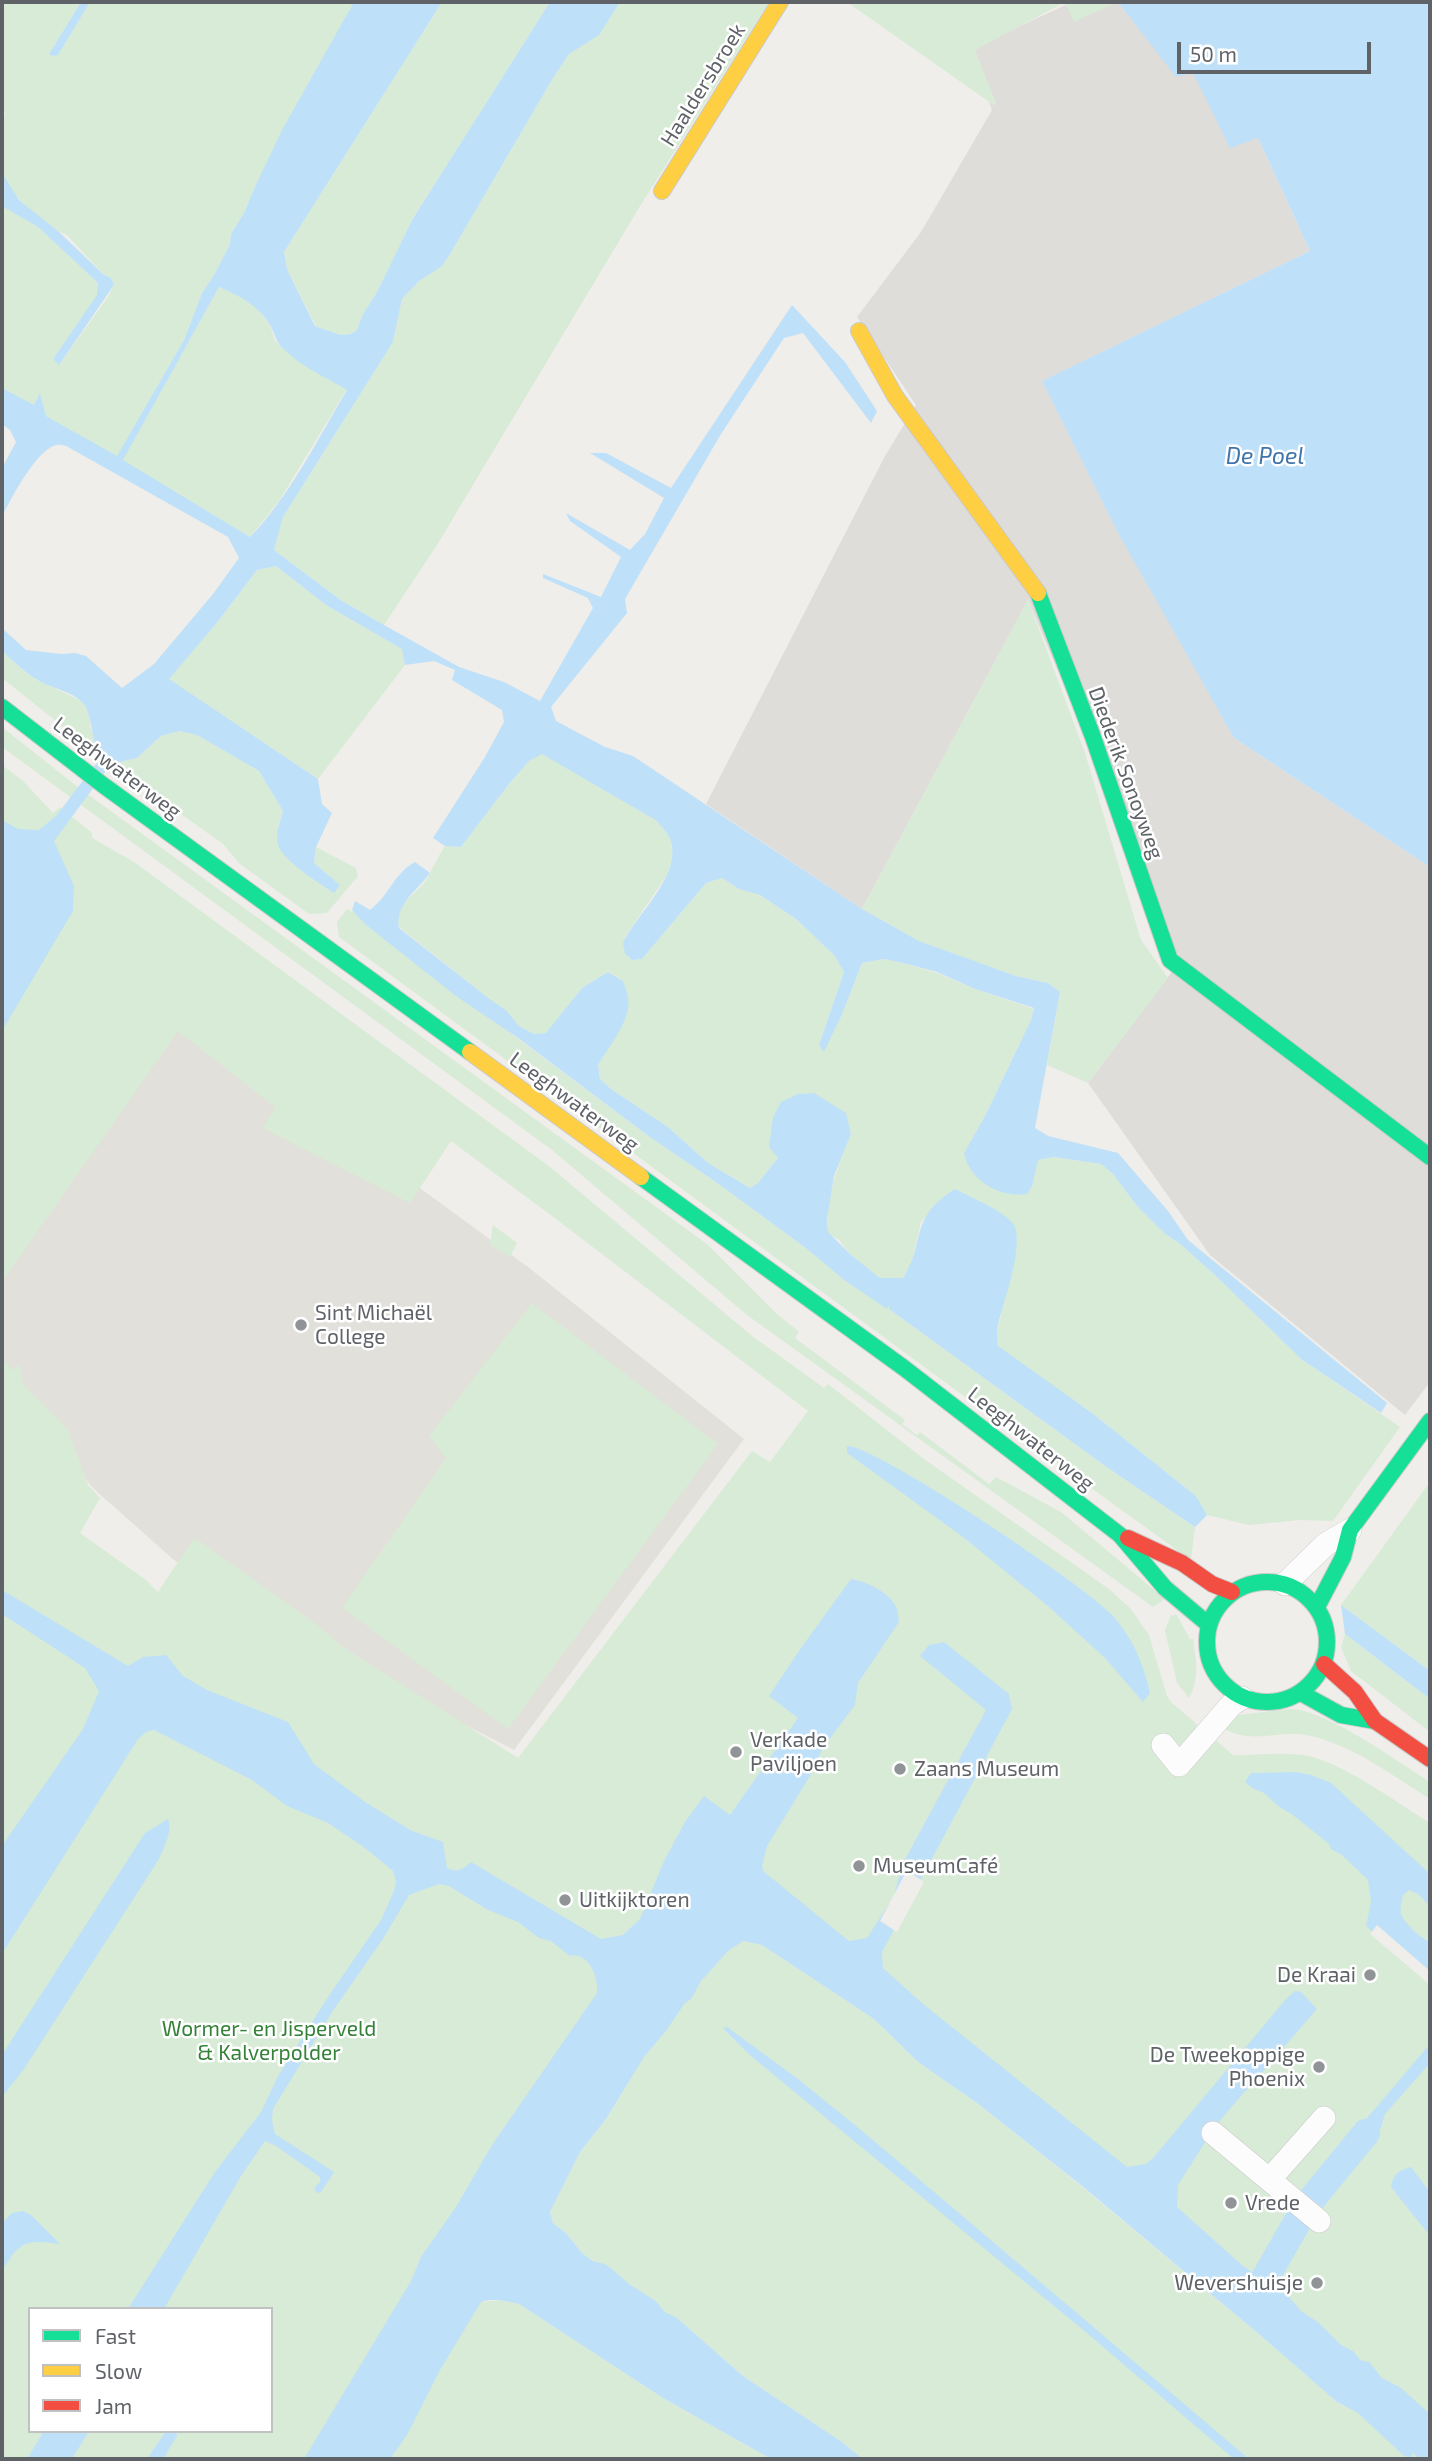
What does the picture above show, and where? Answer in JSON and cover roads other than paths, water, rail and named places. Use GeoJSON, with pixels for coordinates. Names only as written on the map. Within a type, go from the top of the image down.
{"type":"FeatureCollection","features":[{"type":"Feature","properties":{"kind":"main road","name":"Haaldersbroek"},"geometry":{"type":"LineString","coordinates":[[662,191],[780,2]]}},
{"type":"Feature","properties":{"kind":"main road","name":"Diederik Sonoyweg"},"geometry":{"type":"LineString","coordinates":[[859,331],[895,396],[1037,590],[1093,737],[1170,960],[1430,1157]]}},
{"type":"Feature","properties":{"kind":"main road","name":"Leeghwaterweg"},"geometry":{"type":"LineString","coordinates":[[2,707],[103,785],[904,1368],[1120,1535],[1165,1588],[1209,1625]]}},
{"type":"Feature","properties":{"kind":"main road"},"geometry":{"type":"LineString","coordinates":[[1317,1607],[1343,1557],[1350,1530],[1430,1421]]}},
{"type":"Feature","properties":{"kind":"main road","name":"Leeghwaterweg"},"geometry":{"type":"LineString","coordinates":[[1120,1535],[1182,1563],[1212,1584],[1232,1592]]}},
{"type":"Feature","properties":{"kind":"main road"},"geometry":{"type":"LineString","coordinates":[[1267,1581],[1285,1584],[1303,1593],[1317,1607],[1324,1620],[1328,1650],[1324,1664],[1301,1693],[1282,1701],[1262,1703],[1242,1698],[1227,1688],[1209,1659],[1206,1642],[1209,1625],[1214,1612],[1232,1592],[1248,1584],[1267,1581]]}},
{"type":"Feature","properties":{"kind":"main road"},"geometry":{"type":"LineString","coordinates":[[1324,1664],[1355,1692],[1376,1721],[1430,1759]]}},
{"type":"Feature","properties":{"kind":"main road"},"geometry":{"type":"LineString","coordinates":[[1301,1693],[1340,1715],[1376,1721]]}},
{"type":"Feature","properties":{"kind":"street"},"geometry":{"type":"LineString","coordinates":[[1285,1584],[1325,1544],[1350,1530]]}},
{"type":"Feature","properties":{"kind":"street"},"geometry":{"type":"LineString","coordinates":[[1163,1745],[1179,1765],[1232,1704],[1242,1698]]}},
{"type":"Feature","properties":{"kind":"street"},"geometry":{"type":"LineString","coordinates":[[1270,2179],[1324,2118]]}},
{"type":"Feature","properties":{"kind":"street"},"geometry":{"type":"LineString","coordinates":[[1213,2133],[1319,2221]]}},
{"type":"Feature","properties":{"kind":"water"},"geometry":{"type":"Polygon","coordinates":[[[81,2],[90,2],[58,55],[52,56],[49,54],[81,2]]]}},
{"type":"Feature","properties":{"kind":"water"},"geometry":{"type":"Polygon","coordinates":[[[354,2],[442,2],[284,252],[287,269],[315,326],[341,335],[351,334],[357,330],[412,220],[550,2],[620,2],[599,35],[569,54],[441,267],[419,281],[402,299],[393,342],[283,517],[274,550],[342,601],[384,625],[459,667],[504,682],[540,701],[593,608],[588,598],[543,578],[543,574],[601,597],[621,557],[570,521],[566,513],[630,550],[645,534],[664,498],[590,453],[606,453],[671,488],[792,305],[845,362],[877,411],[871,423],[803,333],[784,338],[721,434],[625,599],[627,613],[551,707],[556,721],[605,747],[633,756],[862,909],[919,941],[1016,976],[1048,983],[1060,992],[1035,1128],[1048,1136],[1118,1153],[1168,1211],[1188,1240],[1387,1403],[1381,1413],[1301,1359],[1217,1277],[1165,1234],[1137,1206],[1113,1174],[1101,1164],[1054,1157],[1038,1160],[1032,1186],[1027,1194],[1016,1195],[987,1186],[972,1172],[964,1153],[986,1114],[1031,1020],[1034,1008],[975,989],[937,972],[903,963],[884,959],[862,963],[824,1052],[819,1045],[844,972],[834,955],[796,919],[760,895],[739,889],[722,878],[706,883],[642,959],[632,960],[625,954],[623,943],[665,880],[672,853],[669,837],[657,821],[542,754],[529,761],[461,847],[445,846],[433,838],[504,722],[502,710],[452,680],[455,670],[434,661],[405,665],[402,649],[326,605],[276,566],[257,570],[169,679],[318,779],[322,804],[332,813],[316,847],[314,863],[340,885],[334,893],[302,871],[281,851],[277,836],[283,811],[259,771],[197,735],[179,731],[161,736],[137,758],[111,764],[54,841],[74,886],[73,911],[2,1031],[2,820],[18,829],[39,830],[56,816],[101,757],[85,706],[72,695],[36,679],[20,668],[2,651],[2,628],[26,650],[86,656],[122,688],[154,664],[213,594],[239,558],[228,537],[61,445],[49,448],[33,464],[2,516],[2,468],[16,442],[10,430],[2,424],[2,388],[34,405],[40,393],[46,416],[117,456],[184,340],[202,293],[230,244],[231,234],[244,213],[282,130],[354,2]],[[219,287],[123,460],[250,537],[290,486],[347,390],[293,358],[280,345],[260,312],[248,302],[219,287]]]}},
{"type":"Feature","properties":{"kind":"water","name":"De Poel"},"geometry":{"type":"Polygon","coordinates":[[[1118,2],[1430,2],[1430,867],[1234,738],[1117,531],[1042,381],[1310,251],[1258,138],[1230,148],[1193,73],[1176,77],[1118,2]]]}},
{"type":"Feature","properties":{"kind":"water"},"geometry":{"type":"Polygon","coordinates":[[[2,173],[19,200],[59,232],[103,274],[111,278],[114,285],[59,365],[53,359],[97,295],[98,283],[38,227],[2,206],[2,173]]]}},
{"type":"Feature","properties":{"kind":"water"},"geometry":{"type":"Polygon","coordinates":[[[415,862],[430,873],[408,898],[400,912],[399,928],[507,1011],[519,1026],[534,1034],[546,1033],[582,988],[608,972],[623,981],[628,1009],[619,1031],[598,1065],[600,1079],[668,1127],[708,1163],[750,1188],[758,1183],[778,1158],[769,1147],[773,1117],[781,1102],[798,1094],[814,1093],[846,1113],[851,1134],[834,1176],[827,1219],[828,1232],[880,1278],[903,1278],[930,1210],[955,1189],[1005,1216],[1015,1227],[1017,1244],[1012,1275],[998,1324],[998,1346],[1092,1413],[1196,1496],[1207,1515],[1195,1527],[1108,1468],[889,1309],[889,1305],[887,1309],[844,1280],[807,1249],[720,1185],[456,996],[366,925],[352,910],[355,901],[370,910],[402,872],[415,862]]]}},
{"type":"Feature","properties":{"kind":"water"},"geometry":{"type":"Polygon","coordinates":[[[847,1446],[866,1452],[938,1492],[1027,1550],[1097,1602],[1121,1625],[1137,1653],[1150,1693],[1143,1702],[1105,1658],[1049,1607],[963,1537],[847,1453],[847,1446]]]}},
{"type":"Feature","properties":{"kind":"water"},"geometry":{"type":"Polygon","coordinates":[[[851,1579],[882,1592],[896,1607],[899,1622],[858,1683],[855,1705],[822,1749],[813,1771],[767,1846],[762,1866],[763,1871],[849,1941],[867,1938],[894,1896],[902,1865],[986,1710],[920,1656],[929,1645],[944,1642],[1009,1694],[1012,1709],[882,1952],[883,1968],[923,2004],[1127,2167],[1146,2164],[1154,2157],[1295,1991],[1301,1992],[1317,2009],[1216,2125],[1178,2185],[1177,2207],[1243,2266],[1290,2298],[1301,2311],[1319,2323],[1341,2345],[1353,2351],[1360,2360],[1369,2362],[1382,2378],[1401,2388],[1430,2414],[1430,2459],[1420,2459],[1413,2453],[1410,2458],[1403,2455],[1358,2413],[1337,2402],[1082,2186],[977,2103],[918,2062],[874,2019],[762,1945],[743,1941],[728,1951],[701,1981],[691,1999],[684,2004],[644,2057],[606,2119],[580,2152],[550,2212],[553,2223],[566,2233],[582,2253],[593,2261],[605,2264],[656,2301],[665,2312],[677,2318],[743,2376],[863,2459],[771,2459],[663,2398],[519,2304],[495,2300],[481,2302],[440,2370],[407,2435],[390,2459],[304,2459],[411,2281],[421,2257],[456,2207],[492,2145],[597,1993],[594,1974],[583,1958],[570,1956],[551,1941],[539,1938],[518,1922],[488,1910],[449,1886],[439,1884],[409,1895],[383,1939],[332,2012],[273,2109],[275,2134],[334,2172],[321,2192],[317,2193],[314,2188],[320,2182],[320,2177],[265,2141],[241,2176],[165,2307],[129,2307],[215,2172],[261,2112],[278,2076],[381,1920],[396,1881],[393,1871],[328,1823],[287,1806],[252,1780],[154,1730],[146,1732],[138,1739],[2,1954],[2,1846],[83,1729],[99,1691],[85,1668],[2,1614],[2,1590],[128,1666],[143,1657],[166,1655],[183,1676],[207,1690],[288,1722],[314,1764],[365,1802],[412,1831],[443,1842],[447,1868],[460,1870],[471,1862],[601,1939],[623,1935],[640,1919],[664,1861],[685,1822],[704,1796],[730,1815],[798,1718],[769,1696],[851,1579]]]}},
{"type":"Feature","properties":{"kind":"water"},"geometry":{"type":"Polygon","coordinates":[[[1341,1605],[1430,1671],[1430,1699],[1345,1634],[1341,1605]]]}},
{"type":"Feature","properties":{"kind":"water"},"geometry":{"type":"Polygon","coordinates":[[[1296,1772],[1331,1783],[1430,1874],[1430,1906],[1418,1894],[1409,1890],[1403,1895],[1401,1913],[1409,1926],[1430,1942],[1430,1981],[1366,1926],[1371,1902],[1368,1880],[1293,1815],[1245,1782],[1251,1773],[1296,1772]]]}},
{"type":"Feature","properties":{"kind":"water"},"geometry":{"type":"Polygon","coordinates":[[[168,1819],[169,1834],[159,1859],[24,2069],[2,2097],[2,2055],[145,1833],[168,1819]]]}},
{"type":"Feature","properties":{"kind":"water"},"geometry":{"type":"Polygon","coordinates":[[[727,2027],[861,2130],[1249,2459],[1234,2459],[1088,2334],[751,2056],[723,2028],[727,2027]]]}},
{"type":"Feature","properties":{"kind":"water"},"geometry":{"type":"Polygon","coordinates":[[[1430,2044],[1430,2063],[1385,2114],[1380,2130],[1347,2168],[1334,2157],[1430,2044]]]}},
{"type":"Feature","properties":{"kind":"water"},"geometry":{"type":"Polygon","coordinates":[[[1411,2167],[1429,2191],[1430,2236],[1391,2187],[1397,2173],[1411,2167]]]}},
{"type":"Feature","properties":{"kind":"water"},"geometry":{"type":"Polygon","coordinates":[[[23,2211],[31,2215],[60,2244],[25,2244],[14,2253],[2,2271],[2,2223],[12,2213],[23,2211]]]}},
{"type":"Feature","properties":{"kind":"water"},"geometry":{"type":"Polygon","coordinates":[[[43,2433],[88,2433],[72,2459],[27,2459],[43,2433]]]}},
{"type":"Feature","properties":{"kind":"water"},"geometry":{"type":"Polygon","coordinates":[[[165,2433],[176,2433],[163,2459],[147,2459],[165,2433]]]}},
{"type":"Feature","properties":{"kind":"waterway"},"geometry":{"type":"LineString","coordinates":[[1264,2280],[1307,2205],[1366,2133]]}},
{"type":"Feature","properties":{"kind":"place","name":"Sint Michaël College"},"geometry":{"type":"Point","coordinates":[301,1325]}},
{"type":"Feature","properties":{"kind":"place","name":"Verkade Paviljoen"},"geometry":{"type":"Point","coordinates":[736,1752]}},
{"type":"Feature","properties":{"kind":"place","name":"Zaans Museum"},"geometry":{"type":"Point","coordinates":[900,1769]}},
{"type":"Feature","properties":{"kind":"place","name":"MuseumCafé"},"geometry":{"type":"Point","coordinates":[859,1866]}},
{"type":"Feature","properties":{"kind":"place","name":"Uitkijktoren"},"geometry":{"type":"Point","coordinates":[565,1900]}},
{"type":"Feature","properties":{"kind":"place","name":"De Kraai"},"geometry":{"type":"Point","coordinates":[1370,1975]}},
{"type":"Feature","properties":{"kind":"place","name":"De Tweekoppige Phoenix"},"geometry":{"type":"Point","coordinates":[1319,2067]}},
{"type":"Feature","properties":{"kind":"place","name":"Vrede"},"geometry":{"type":"Point","coordinates":[1231,2203]}},
{"type":"Feature","properties":{"kind":"place","name":"Wevershuisje"},"geometry":{"type":"Point","coordinates":[1317,2283]}},
{"type":"Feature","properties":{"kind":"park label","name":"Wormer- en Jisperveld & Kalverpolder"},"geometry":{"type":"Point","coordinates":[269,2041]}}]}
